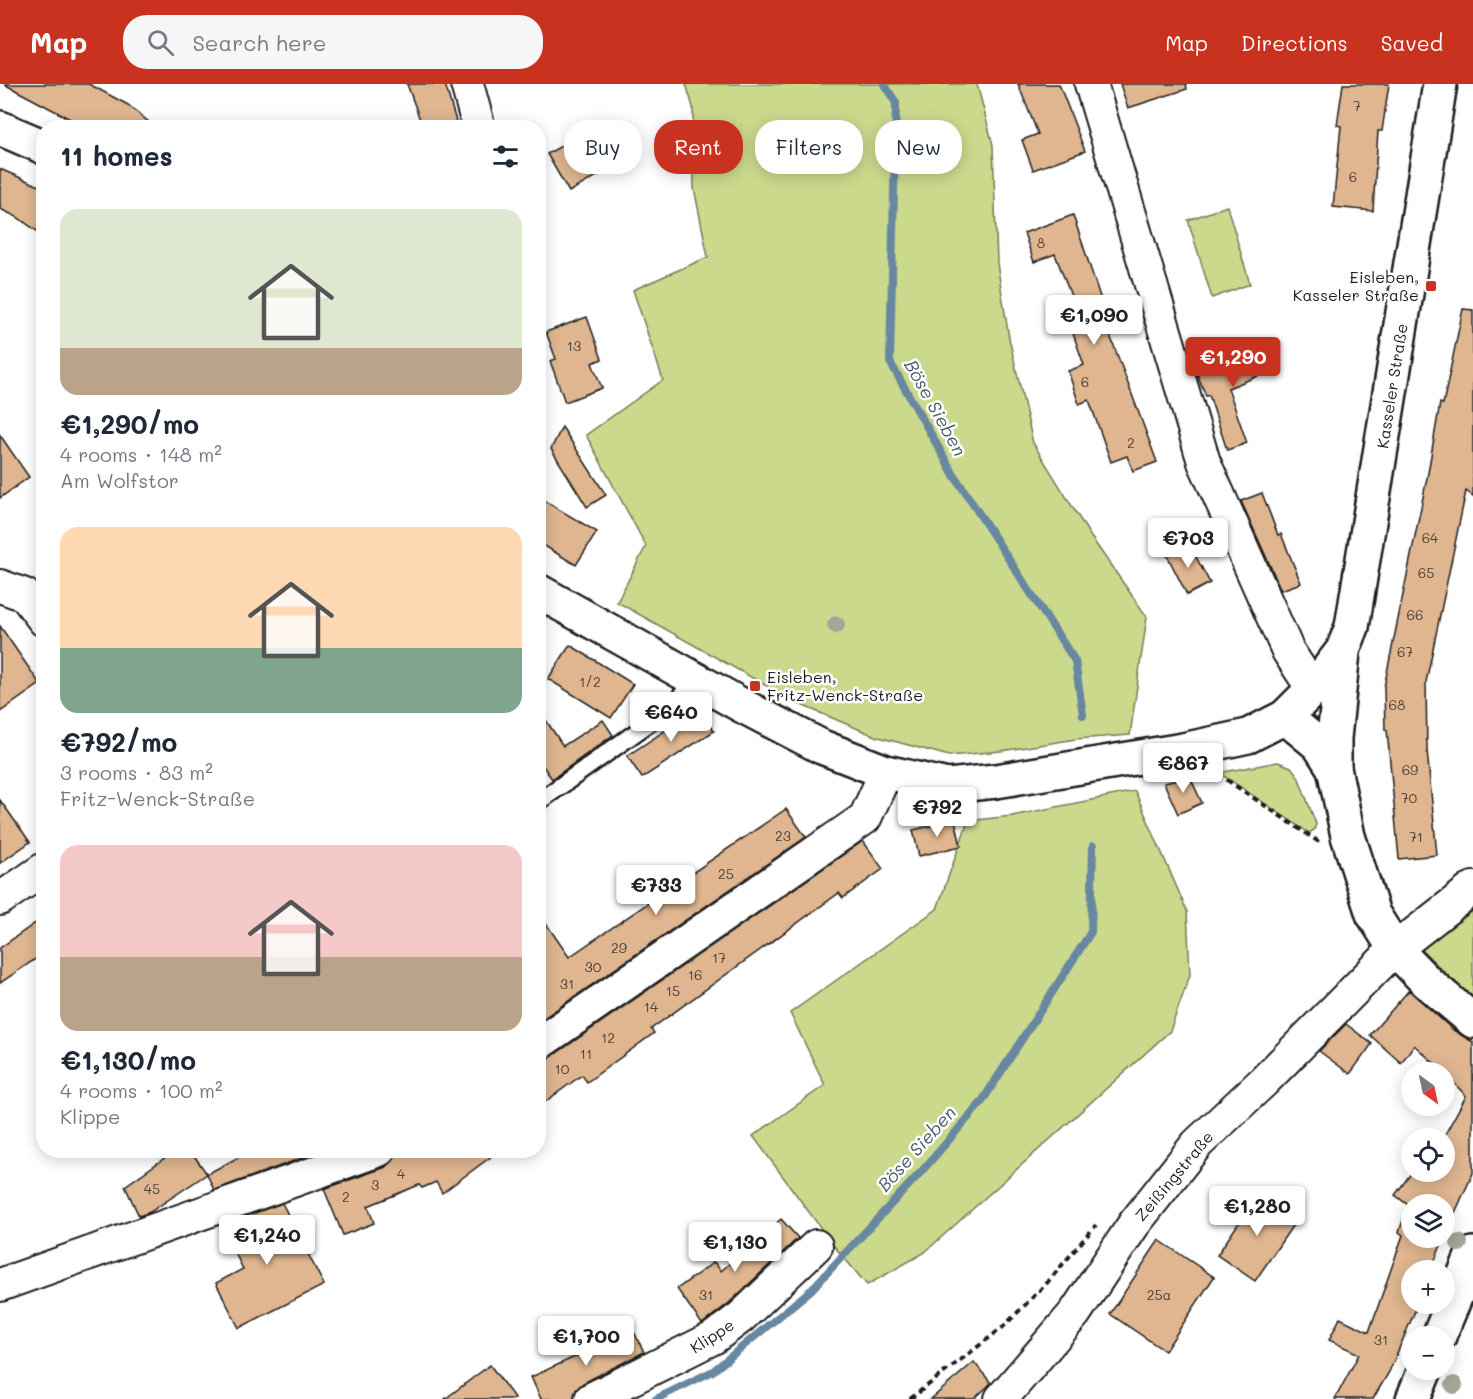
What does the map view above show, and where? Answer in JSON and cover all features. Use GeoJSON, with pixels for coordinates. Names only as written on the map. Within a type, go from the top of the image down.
{"type":"FeatureCollection","features":[{"type":"Feature","properties":{"kind":"main road","name":"Kasseler Straße"},"geometry":{"type":"LineString","coordinates":[[1440,84],[1352,627],[1343,651],[1334,738],[1334,768],[1348,836],[1373,914],[1395,949],[1427,982],[1473,1021]]}},
{"type":"Feature","properties":{"kind":"main road"},"geometry":{"type":"LineString","coordinates":[[0,128],[36,144]]}},
{"type":"Feature","properties":{"kind":"main road"},"geometry":{"type":"LineString","coordinates":[[546,596],[696,680],[822,747],[885,772],[948,786],[996,781],[1183,750],[1248,736],[1285,717]]}},
{"type":"Feature","properties":{"kind":"main road","name":"Kasseler Straße"},"geometry":{"type":"LineString","coordinates":[[1334,768],[1319,745],[1285,717],[1313,689],[1343,651]]}},
{"type":"Feature","properties":{"kind":"main road"},"geometry":{"type":"LineString","coordinates":[[1443,1326],[1473,1254]]}},
{"type":"Feature","properties":{"kind":"main road"},"geometry":{"type":"LineString","coordinates":[[1413,1399],[1421,1380]]}},
{"type":"Feature","properties":{"kind":"street"},"geometry":{"type":"LineString","coordinates":[[467,84],[477,120]]}},
{"type":"Feature","properties":{"kind":"street"},"geometry":{"type":"LineString","coordinates":[[1091,84],[1204,462],[1288,651],[1313,689]]}},
{"type":"Feature","properties":{"kind":"street"},"geometry":{"type":"LineString","coordinates":[[0,586],[25,595],[36,609]]}},
{"type":"Feature","properties":{"kind":"street"},"geometry":{"type":"LineString","coordinates":[[546,1038],[865,818],[885,772]]}},
{"type":"Feature","properties":{"kind":"street"},"geometry":{"type":"LineString","coordinates":[[0,899],[36,874]]}},
{"type":"Feature","properties":{"kind":"street","name":"Zeißingstraße"},"geometry":{"type":"LineString","coordinates":[[1001,1399],[1074,1313],[1134,1224],[1197,1144],[1264,1081],[1395,949],[1473,888]]}},
{"type":"Feature","properties":{"kind":"street"},"geometry":{"type":"LineString","coordinates":[[0,1285],[357,1158]]}},
{"type":"Feature","properties":{"kind":"street","name":"Klippe"},"geometry":{"type":"LineString","coordinates":[[591,1399],[703,1345],[719,1334],[816,1246]]}},
{"type":"Feature","properties":{"kind":"lane"},"geometry":{"type":"LineString","coordinates":[[546,796],[673,706],[696,680]]}},
{"type":"Feature","properties":{"kind":"path"},"geometry":{"type":"LineString","coordinates":[[1183,750],[1357,867]]}},
{"type":"Feature","properties":{"kind":"path"},"geometry":{"type":"LineString","coordinates":[[910,1399],[1002,1328],[1046,1284],[1089,1231],[1111,1213],[1134,1224]]}},
{"type":"Feature","properties":{"kind":"green space"},"geometry":{"type":"Polygon","coordinates":[[[686,84],[977,84],[993,145],[997,263],[1009,338],[1033,443],[1091,537],[1147,617],[1130,735],[1076,739],[1001,751],[949,756],[875,736],[799,704],[617,602],[646,546],[586,435],[663,380],[633,290],[708,257],[694,188],[694,174],[743,174],[743,120],[693,120],[693,107],[686,84]]]}},
{"type":"Feature","properties":{"kind":"green space"},"geometry":{"type":"Polygon","coordinates":[[[1227,206],[1250,284],[1212,298],[1188,220],[1227,206]]]}},
{"type":"Feature","properties":{"kind":"green space"},"geometry":{"type":"Polygon","coordinates":[[[1278,762],[1291,767],[1298,776],[1316,824],[1314,830],[1309,833],[1224,776],[1223,772],[1278,762]]]}},
{"type":"Feature","properties":{"kind":"green space"},"geometry":{"type":"Polygon","coordinates":[[[1135,791],[1187,911],[1190,975],[1170,1031],[924,1253],[867,1285],[834,1246],[753,1136],[825,1085],[790,1013],[937,909],[968,821],[1012,816],[1135,791]]]}},
{"type":"Feature","properties":{"kind":"green space"},"geometry":{"type":"Polygon","coordinates":[[[1473,911],[1473,1000],[1421,949],[1473,911]]]}},
{"type":"Feature","properties":{"kind":"building"},"geometry":{"type":"Polygon","coordinates":[[[4,84],[89,84],[128,105],[146,120],[72,120],[4,84]]]}},
{"type":"Feature","properties":{"kind":"building"},"geometry":{"type":"Polygon","coordinates":[[[407,84],[445,84],[456,120],[420,120],[407,84]]]}},
{"type":"Feature","properties":{"kind":"building"},"geometry":{"type":"Polygon","coordinates":[[[1018,84],[1059,84],[1085,151],[1033,170],[1022,140],[1038,134],[1018,84]]]}},
{"type":"Feature","properties":{"kind":"building"},"geometry":{"type":"Polygon","coordinates":[[[1120,84],[1186,84],[1187,89],[1128,108],[1120,84]]]}},
{"type":"Feature","properties":{"kind":"building"},"geometry":{"type":"Polygon","coordinates":[[[1343,84],[1389,84],[1382,131],[1378,131],[1373,211],[1333,207],[1341,126],[1337,125],[1343,84]]]}},
{"type":"Feature","properties":{"kind":"building"},"geometry":{"type":"Polygon","coordinates":[[[564,144],[564,174],[601,174],[569,192],[547,154],[564,144]]]}},
{"type":"Feature","properties":{"kind":"building"},"geometry":{"type":"Polygon","coordinates":[[[0,169],[36,185],[36,230],[0,209],[0,169]]]}},
{"type":"Feature","properties":{"kind":"building"},"geometry":{"type":"Polygon","coordinates":[[[1073,215],[1107,318],[1104,319],[1157,462],[1133,471],[1127,456],[1111,462],[1089,400],[1079,404],[1068,371],[1084,365],[1061,299],[1071,296],[1055,254],[1034,262],[1024,233],[1073,215]]]}},
{"type":"Feature","properties":{"kind":"building"},"geometry":{"type":"Polygon","coordinates":[[[1463,309],[1473,310],[1473,496],[1466,491],[1426,682],[1427,750],[1437,855],[1399,859],[1387,730],[1385,730],[1384,687],[1440,403],[1443,404],[1463,309]]]}},
{"type":"Feature","properties":{"kind":"building"},"geometry":{"type":"Polygon","coordinates":[[[587,317],[602,359],[592,363],[602,388],[565,402],[550,361],[556,359],[546,332],[587,317]]]}},
{"type":"Feature","properties":{"kind":"building"},"geometry":{"type":"Polygon","coordinates":[[[1266,344],[1276,369],[1228,388],[1247,443],[1227,450],[1209,395],[1206,396],[1196,371],[1266,344]]]}},
{"type":"Feature","properties":{"kind":"building"},"geometry":{"type":"Polygon","coordinates":[[[562,427],[606,495],[587,507],[551,449],[562,427]]]}},
{"type":"Feature","properties":{"kind":"building"},"geometry":{"type":"Polygon","coordinates":[[[0,435],[29,477],[0,498],[0,435]]]}},
{"type":"Feature","properties":{"kind":"building"},"geometry":{"type":"Polygon","coordinates":[[[1262,493],[1278,535],[1281,534],[1301,583],[1281,590],[1241,501],[1262,493]]]}},
{"type":"Feature","properties":{"kind":"building"},"geometry":{"type":"Polygon","coordinates":[[[546,502],[597,532],[576,565],[546,547],[546,502]]]}},
{"type":"Feature","properties":{"kind":"building"},"geometry":{"type":"Polygon","coordinates":[[[1189,544],[1210,583],[1187,595],[1167,555],[1189,544]]]}},
{"type":"Feature","properties":{"kind":"building"},"geometry":{"type":"Polygon","coordinates":[[[0,626],[36,678],[36,687],[0,712],[0,626]]]}},
{"type":"Feature","properties":{"kind":"building"},"geometry":{"type":"Polygon","coordinates":[[[570,645],[633,684],[611,718],[548,679],[570,645]]]}},
{"type":"Feature","properties":{"kind":"building"},"geometry":{"type":"Polygon","coordinates":[[[699,708],[714,731],[642,778],[627,756],[699,708]]]}},
{"type":"Feature","properties":{"kind":"building"},"geometry":{"type":"Polygon","coordinates":[[[546,720],[563,746],[603,720],[613,735],[552,779],[546,770],[546,720]]]}},
{"type":"Feature","properties":{"kind":"building"},"geometry":{"type":"Polygon","coordinates":[[[1190,777],[1202,803],[1178,814],[1164,783],[1190,777]]]}},
{"type":"Feature","properties":{"kind":"building"},"geometry":{"type":"Polygon","coordinates":[[[0,800],[30,842],[0,863],[0,800]]]}},
{"type":"Feature","properties":{"kind":"building"},"geometry":{"type":"Polygon","coordinates":[[[786,809],[806,837],[546,1016],[546,924],[569,957],[786,809]]]}},
{"type":"Feature","properties":{"kind":"building"},"geometry":{"type":"Polygon","coordinates":[[[955,820],[961,846],[919,856],[913,830],[955,820]]]}},
{"type":"Feature","properties":{"kind":"building"},"geometry":{"type":"Polygon","coordinates":[[[863,841],[883,869],[843,898],[839,893],[651,1029],[654,1033],[587,1082],[582,1075],[546,1101],[546,1060],[863,841]]]}},
{"type":"Feature","properties":{"kind":"building"},"geometry":{"type":"Polygon","coordinates":[[[36,923],[36,958],[0,983],[0,948],[36,923]]]}},
{"type":"Feature","properties":{"kind":"building"},"geometry":{"type":"Polygon","coordinates":[[[1409,990],[1453,1030],[1473,1042],[1473,1173],[1455,1213],[1455,1194],[1401,1194],[1401,1200],[1395,1195],[1405,1182],[1455,1182],[1455,1128],[1448,1128],[1466,1096],[1455,1084],[1455,1062],[1433,1062],[1414,1045],[1401,1063],[1370,1035],[1409,990]]]}},
{"type":"Feature","properties":{"kind":"building"},"geometry":{"type":"Polygon","coordinates":[[[1346,1024],[1372,1044],[1350,1074],[1319,1051],[1346,1024]]]}},
{"type":"Feature","properties":{"kind":"building"},"geometry":{"type":"Polygon","coordinates":[[[165,1158],[196,1158],[207,1174],[150,1212],[139,1216],[125,1186],[165,1158]]]}},
{"type":"Feature","properties":{"kind":"building"},"geometry":{"type":"Polygon","coordinates":[[[237,1158],[302,1158],[214,1190],[207,1174],[237,1158]]]}},
{"type":"Feature","properties":{"kind":"building"},"geometry":{"type":"Polygon","coordinates":[[[394,1158],[489,1158],[442,1193],[436,1182],[422,1188],[419,1185],[368,1206],[374,1223],[343,1235],[324,1189],[386,1167],[394,1158]]]}},
{"type":"Feature","properties":{"kind":"building"},"geometry":{"type":"Polygon","coordinates":[[[1259,1193],[1297,1219],[1255,1281],[1217,1255],[1259,1193]]]}},
{"type":"Feature","properties":{"kind":"building"},"geometry":{"type":"Polygon","coordinates":[[[282,1203],[324,1285],[239,1328],[216,1283],[243,1269],[226,1235],[232,1232],[228,1223],[282,1203]]]}},
{"type":"Feature","properties":{"kind":"building"},"geometry":{"type":"Polygon","coordinates":[[[781,1219],[798,1238],[729,1303],[702,1324],[677,1289],[714,1262],[721,1271],[781,1219]]]}},
{"type":"Feature","properties":{"kind":"building"},"geometry":{"type":"Polygon","coordinates":[[[1159,1240],[1214,1277],[1165,1351],[1110,1314],[1159,1240]]]}},
{"type":"Feature","properties":{"kind":"building"},"geometry":{"type":"Polygon","coordinates":[[[1401,1241],[1401,1248],[1440,1248],[1435,1260],[1401,1260],[1401,1314],[1414,1314],[1409,1326],[1401,1326],[1401,1344],[1389,1372],[1373,1399],[1335,1399],[1359,1354],[1329,1340],[1340,1318],[1369,1332],[1401,1241]]]}},
{"type":"Feature","properties":{"kind":"building"},"geometry":{"type":"Polygon","coordinates":[[[633,1330],[644,1352],[583,1383],[576,1390],[573,1399],[541,1399],[531,1377],[633,1330]]]}},
{"type":"Feature","properties":{"kind":"building"},"geometry":{"type":"Polygon","coordinates":[[[974,1362],[991,1383],[974,1399],[931,1399],[974,1362]]]}},
{"type":"Feature","properties":{"kind":"building"},"geometry":{"type":"Polygon","coordinates":[[[490,1365],[515,1399],[445,1399],[490,1365]]]}},
{"type":"Feature","properties":{"kind":"waterway","name":"Böse Sieben"},"geometry":{"type":"LineString","coordinates":[[884,84],[896,103],[890,362],[954,475],[1075,661],[1083,715]]}},
{"type":"Feature","properties":{"kind":"waterway","name":"Böse Sieben"},"geometry":{"type":"LineString","coordinates":[[656,1399],[713,1371],[811,1290],[921,1172],[981,1103],[1091,932],[1093,846]]}},
{"type":"Feature","properties":{"kind":"place","name":"Eisleben, Kasseler Straße"},"geometry":{"type":"Point","coordinates":[1431,286]}},
{"type":"Feature","properties":{"kind":"place","name":"Eisleben, Fritz-Wenck-Straße"},"geometry":{"type":"Point","coordinates":[755,686]}}]}
